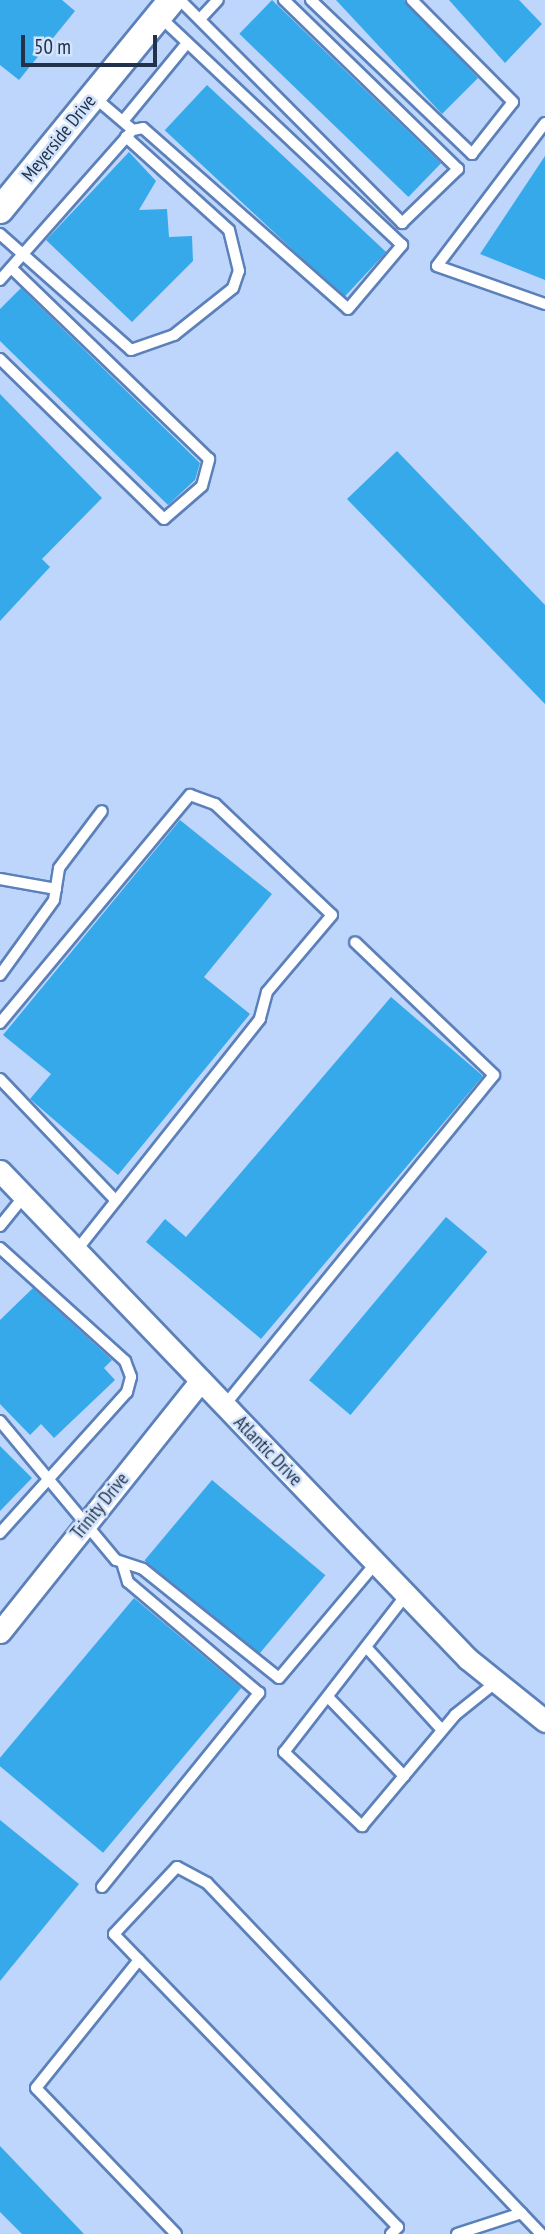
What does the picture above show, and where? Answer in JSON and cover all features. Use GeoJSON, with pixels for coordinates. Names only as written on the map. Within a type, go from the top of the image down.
{"type":"FeatureCollection","features":[{"type":"Feature","properties":{"kind":"street","name":"Meyerside Drive"},"geometry":{"type":"LineString","coordinates":[[0,210],[170,5]]}},
{"type":"Feature","properties":{"kind":"street","name":"Atlantic Drive"},"geometry":{"type":"LineString","coordinates":[[0,1171],[406,1595],[495,1683],[545,1721]]}},
{"type":"Feature","properties":{"kind":"street","name":"Trinity Drive"},"geometry":{"type":"LineString","coordinates":[[3,1620],[84,1526],[201,1380]]}},
{"type":"Feature","properties":{"kind":"lane"},"geometry":{"type":"LineString","coordinates":[[200,19],[218,0]]}},
{"type":"Feature","properties":{"kind":"lane"},"geometry":{"type":"LineString","coordinates":[[170,5],[200,19],[402,223],[458,169],[284,0]]}},
{"type":"Feature","properties":{"kind":"lane"},"geometry":{"type":"LineString","coordinates":[[311,0],[472,154],[513,103],[412,0]]}},
{"type":"Feature","properties":{"kind":"lane"},"geometry":{"type":"LineString","coordinates":[[0,280],[130,133],[143,128],[348,309],[402,245],[187,43],[170,5]]}},
{"type":"Feature","properties":{"kind":"lane"},"geometry":{"type":"LineString","coordinates":[[123,121],[187,43]]}},
{"type":"Feature","properties":{"kind":"lane"},"geometry":{"type":"LineString","coordinates":[[0,234],[131,350],[174,335],[233,288],[239,271],[229,230],[130,133],[123,121],[93,96]]}},
{"type":"Feature","properties":{"kind":"lane"},"geometry":{"type":"LineString","coordinates":[[545,123],[437,266],[545,304]]}},
{"type":"Feature","properties":{"kind":"lane"},"geometry":{"type":"LineString","coordinates":[[0,359],[164,519],[202,486],[209,459],[11,268]]}},
{"type":"Feature","properties":{"kind":"lane"},"geometry":{"type":"LineString","coordinates":[[0,1023],[190,795],[215,804],[332,915],[267,992],[260,1019],[76,1251]]}},
{"type":"Feature","properties":{"kind":"lane"},"geometry":{"type":"LineString","coordinates":[[0,975],[56,889],[59,868],[102,811]]}},
{"type":"Feature","properties":{"kind":"lane"},"geometry":{"type":"LineString","coordinates":[[0,879],[56,889]]}},
{"type":"Feature","properties":{"kind":"lane"},"geometry":{"type":"LineString","coordinates":[[224,1406],[494,1075],[355,942]]}},
{"type":"Feature","properties":{"kind":"lane"},"geometry":{"type":"LineString","coordinates":[[0,1079],[116,1202]]}},
{"type":"Feature","properties":{"kind":"lane"},"geometry":{"type":"LineString","coordinates":[[0,1226],[24,1196]]}},
{"type":"Feature","properties":{"kind":"lane"},"geometry":{"type":"LineString","coordinates":[[0,1248],[125,1361],[131,1377],[127,1392],[0,1533]]}},
{"type":"Feature","properties":{"kind":"lane"},"geometry":{"type":"LineString","coordinates":[[0,1421],[84,1526],[123,1566],[128,1582],[259,1693],[102,1887]]}},
{"type":"Feature","properties":{"kind":"lane"},"geometry":{"type":"LineString","coordinates":[[123,1566],[143,1569],[279,1678],[376,1563]]}},
{"type":"Feature","properties":{"kind":"lane"},"geometry":{"type":"LineString","coordinates":[[406,1595],[284,1752],[362,1826],[442,1730],[495,1683]]}},
{"type":"Feature","properties":{"kind":"lane"},"geometry":{"type":"LineString","coordinates":[[367,1648],[442,1730]]}},
{"type":"Feature","properties":{"kind":"lane"},"geometry":{"type":"LineString","coordinates":[[328,1698],[404,1776]]}},
{"type":"Feature","properties":{"kind":"lane"},"geometry":{"type":"LineString","coordinates":[[408,2234],[394,2231],[114,1934],[177,1867],[207,1883],[541,2234]]}},
{"type":"Feature","properties":{"kind":"lane"},"geometry":{"type":"LineString","coordinates":[[139,1960],[36,2088],[176,2234]]}},
{"type":"Feature","properties":{"kind":"lane"},"geometry":{"type":"LineString","coordinates":[[457,2234],[522,2213]]}},
{"type":"Feature","properties":{"kind":"building"},"geometry":{"type":"Polygon","coordinates":[[[0,0],[62,0],[75,11],[19,80],[0,65],[0,0]]]}},
{"type":"Feature","properties":{"kind":"building"},"geometry":{"type":"Polygon","coordinates":[[[272,0],[441,163],[408,197],[239,34],[272,0]]]}},
{"type":"Feature","properties":{"kind":"building"},"geometry":{"type":"Polygon","coordinates":[[[336,0],[404,0],[478,78],[442,114],[336,0]]]}},
{"type":"Feature","properties":{"kind":"building"},"geometry":{"type":"Polygon","coordinates":[[[449,0],[519,0],[542,24],[505,63],[449,0]]]}},
{"type":"Feature","properties":{"kind":"building"},"geometry":{"type":"Polygon","coordinates":[[[207,85],[386,252],[344,297],[165,130],[207,85]]]}},
{"type":"Feature","properties":{"kind":"building"},"geometry":{"type":"Polygon","coordinates":[[[129,152],[156,181],[139,210],[167,209],[169,237],[192,236],[193,261],[132,322],[46,240],[129,152]]]}},
{"type":"Feature","properties":{"kind":"building"},"geometry":{"type":"Polygon","coordinates":[[[545,156],[545,280],[480,254],[545,156]]]}},
{"type":"Feature","properties":{"kind":"building"},"geometry":{"type":"Polygon","coordinates":[[[21,288],[200,463],[195,480],[168,505],[0,341],[0,309],[21,288]]]}},
{"type":"Feature","properties":{"kind":"building"},"geometry":{"type":"Polygon","coordinates":[[[0,394],[102,498],[42,559],[50,567],[0,621],[0,394]]]}},
{"type":"Feature","properties":{"kind":"building"},"geometry":{"type":"Polygon","coordinates":[[[397,451],[545,605],[545,704],[347,499],[397,451]]]}},
{"type":"Feature","properties":{"kind":"building"},"geometry":{"type":"Polygon","coordinates":[[[180,820],[272,894],[204,977],[250,1014],[118,1175],[30,1099],[51,1074],[3,1035],[180,820]]]}},
{"type":"Feature","properties":{"kind":"building"},"geometry":{"type":"Polygon","coordinates":[[[391,997],[483,1076],[261,1339],[146,1242],[165,1219],[186,1237],[391,997]]]}},
{"type":"Feature","properties":{"kind":"building"},"geometry":{"type":"Polygon","coordinates":[[[446,1217],[487,1252],[350,1415],[309,1380],[446,1217]]]}},
{"type":"Feature","properties":{"kind":"building"},"geometry":{"type":"Polygon","coordinates":[[[33,1288],[112,1360],[104,1368],[115,1380],[54,1438],[41,1424],[30,1435],[0,1404],[0,1320],[33,1288]]]}},
{"type":"Feature","properties":{"kind":"building"},"geometry":{"type":"Polygon","coordinates":[[[0,1446],[32,1478],[0,1511],[0,1446]]]}},
{"type":"Feature","properties":{"kind":"building"},"geometry":{"type":"Polygon","coordinates":[[[212,1480],[325,1575],[258,1656],[145,1560],[212,1480]]]}},
{"type":"Feature","properties":{"kind":"building"},"geometry":{"type":"Polygon","coordinates":[[[134,1598],[241,1688],[103,1853],[0,1766],[0,1758],[134,1598]]]}},
{"type":"Feature","properties":{"kind":"building"},"geometry":{"type":"Polygon","coordinates":[[[0,1820],[79,1884],[0,1981],[0,1820]]]}},
{"type":"Feature","properties":{"kind":"building"},"geometry":{"type":"Polygon","coordinates":[[[0,2146],[84,2234],[22,2234],[0,2212],[0,2146]]]}}]}
